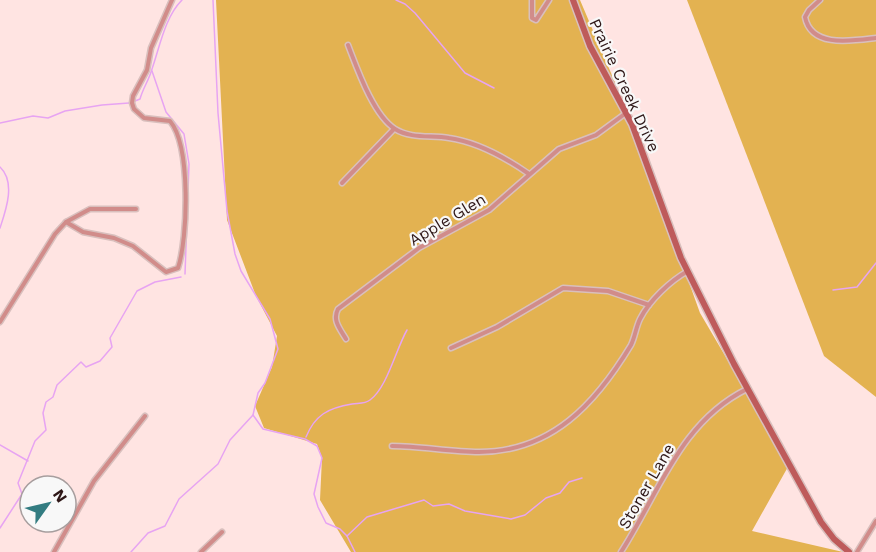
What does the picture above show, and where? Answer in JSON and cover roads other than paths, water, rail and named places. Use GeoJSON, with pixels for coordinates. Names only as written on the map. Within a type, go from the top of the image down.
{"type":"FeatureCollection","features":[{"type":"Feature","properties":{"kind":"main road","name":"Prairie Creek Drive"},"geometry":{"type":"LineString","coordinates":[[573,0],[590,46],[626,113],[677,249],[748,389],[821,522],[849,552]]}},
{"type":"Feature","properties":{"kind":"street"},"geometry":{"type":"LineString","coordinates":[[66,222],[83,231],[114,238],[134,246],[166,272],[178,268],[186,190],[182,145],[177,129],[170,121],[144,118],[134,109],[132,103],[133,96],[145,76],[151,48],[172,0]]}},
{"type":"Feature","properties":{"kind":"street"},"geometry":{"type":"LineString","coordinates":[[532,0],[532,18],[537,19],[549,0]]}},
{"type":"Feature","properties":{"kind":"street"},"geometry":{"type":"LineString","coordinates":[[820,0],[808,10],[805,17],[812,34],[820,39],[876,38]]}},
{"type":"Feature","properties":{"kind":"street"},"geometry":{"type":"LineString","coordinates":[[348,45],[363,85],[394,129],[411,135],[451,138],[480,147],[529,174]]}},
{"type":"Feature","properties":{"kind":"street","name":"Apple Glen"},"geometry":{"type":"LineString","coordinates":[[346,339],[336,322],[335,315],[338,309],[419,248],[489,210],[560,149],[596,135],[626,113]]}},
{"type":"Feature","properties":{"kind":"street"},"geometry":{"type":"LineString","coordinates":[[342,183],[394,129]]}},
{"type":"Feature","properties":{"kind":"street"},"geometry":{"type":"LineString","coordinates":[[0,322],[55,234],[66,222],[90,209],[136,209]]}},
{"type":"Feature","properties":{"kind":"street"},"geometry":{"type":"LineString","coordinates":[[392,446],[479,452],[510,447],[553,433],[575,418],[615,369],[633,341],[639,320],[650,304],[688,271]]}},
{"type":"Feature","properties":{"kind":"street"},"geometry":{"type":"LineString","coordinates":[[451,348],[497,327],[563,288],[608,291],[650,304]]}},
{"type":"Feature","properties":{"kind":"street","name":"Stoner Lane"},"geometry":{"type":"LineString","coordinates":[[621,552],[669,465],[699,425],[719,406],[748,389]]}},
{"type":"Feature","properties":{"kind":"street"},"geometry":{"type":"LineString","coordinates":[[54,552],[94,481],[145,416]]}},
{"type":"Feature","properties":{"kind":"street"},"geometry":{"type":"LineString","coordinates":[[857,552],[876,521]]}},
{"type":"Feature","properties":{"kind":"street"},"geometry":{"type":"LineString","coordinates":[[201,552],[222,532]]}},
{"type":"Feature","properties":{"kind":"waterway"},"geometry":{"type":"LineString","coordinates":[[135,101],[140,99],[151,73],[167,23],[182,0]]}},
{"type":"Feature","properties":{"kind":"waterway"},"geometry":{"type":"LineString","coordinates":[[213,0],[218,113],[227,211],[235,254],[241,271],[270,319],[278,349],[265,383],[258,393],[253,415],[263,429],[305,439],[317,446],[322,458],[314,494],[318,507],[326,523],[340,529],[347,536],[355,552]]}},
{"type":"Feature","properties":{"kind":"waterway"},"geometry":{"type":"LineString","coordinates":[[396,0],[415,13],[465,73],[494,88]]}},
{"type":"Feature","properties":{"kind":"waterway"},"geometry":{"type":"LineString","coordinates":[[152,71],[166,112],[184,134],[189,164],[185,274]]}},
{"type":"Feature","properties":{"kind":"waterway"},"geometry":{"type":"LineString","coordinates":[[0,123],[33,116],[48,118],[65,111],[129,103]]}},
{"type":"Feature","properties":{"kind":"waterway"},"geometry":{"type":"LineString","coordinates":[[0,167],[5,173],[9,188],[0,228]]}},
{"type":"Feature","properties":{"kind":"waterway"},"geometry":{"type":"LineString","coordinates":[[833,290],[857,287],[876,263]]}},
{"type":"Feature","properties":{"kind":"waterway"},"geometry":{"type":"LineString","coordinates":[[0,528],[22,494],[18,483],[35,441],[46,430],[43,413],[46,402],[53,397],[57,385],[81,362],[86,367],[100,361],[112,347],[110,338],[137,291],[155,282],[181,277]]}},
{"type":"Feature","properties":{"kind":"waterway"},"geometry":{"type":"LineString","coordinates":[[306,437],[318,418],[329,410],[366,402],[376,394],[386,378],[407,330]]}},
{"type":"Feature","properties":{"kind":"waterway"},"geometry":{"type":"LineString","coordinates":[[131,552],[148,533],[165,526],[179,499],[218,464],[230,440],[253,415]]}},
{"type":"Feature","properties":{"kind":"waterway"},"geometry":{"type":"LineString","coordinates":[[0,445],[28,461]]}},
{"type":"Feature","properties":{"kind":"waterway"},"geometry":{"type":"LineString","coordinates":[[347,536],[367,517],[424,500],[433,506],[449,504],[465,511],[511,519],[525,515],[546,498],[560,493],[569,482],[582,478]]}}]}
